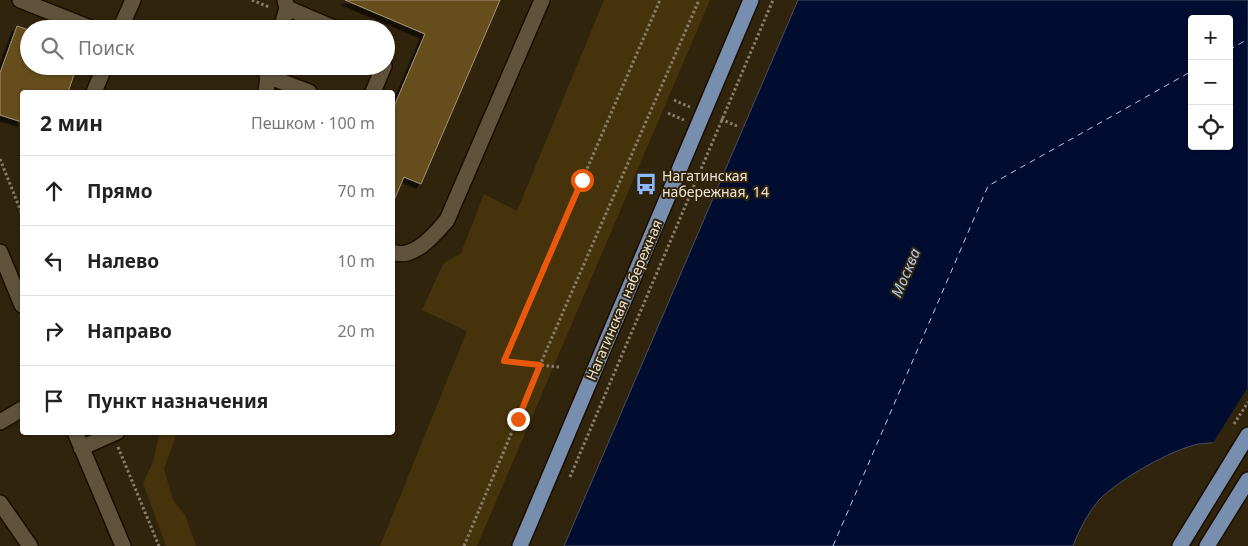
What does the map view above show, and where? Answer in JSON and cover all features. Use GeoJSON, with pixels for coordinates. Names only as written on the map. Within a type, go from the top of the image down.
{"type":"FeatureCollection","features":[{"type":"Feature","properties":{"kind":"main road","name":"Нагатинская набережная"},"geometry":{"type":"LineString","coordinates":[[520,546],[751,0]]}},
{"type":"Feature","properties":{"kind":"main road"},"geometry":{"type":"LineString","coordinates":[[1180,546],[1248,435]]}},
{"type":"Feature","properties":{"kind":"main road"},"geometry":{"type":"LineString","coordinates":[[1208,546],[1248,480]]}},
{"type":"Feature","properties":{"kind":"street"},"geometry":{"type":"LineString","coordinates":[[20,0],[70,20]]}},
{"type":"Feature","properties":{"kind":"street"},"geometry":{"type":"LineString","coordinates":[[124,20],[133,0]]}},
{"type":"Feature","properties":{"kind":"street"},"geometry":{"type":"LineString","coordinates":[[395,253],[423,247],[447,220],[542,0]]}},
{"type":"Feature","properties":{"kind":"street"},"geometry":{"type":"LineString","coordinates":[[283,20],[286,4],[318,20]]}},
{"type":"Feature","properties":{"kind":"street"},"geometry":{"type":"LineString","coordinates":[[95,90],[101,75]]}},
{"type":"Feature","properties":{"kind":"street"},"geometry":{"type":"LineString","coordinates":[[266,90],[268,75]]}},
{"type":"Feature","properties":{"kind":"street"},"geometry":{"type":"LineString","coordinates":[[276,75],[305,90]]}},
{"type":"Feature","properties":{"kind":"street"},"geometry":{"type":"LineString","coordinates":[[374,90],[380,75]]}},
{"type":"Feature","properties":{"kind":"street"},"geometry":{"type":"LineString","coordinates":[[0,252],[20,301]]}},
{"type":"Feature","properties":{"kind":"street"},"geometry":{"type":"LineString","coordinates":[[0,422],[20,410]]}},
{"type":"Feature","properties":{"kind":"street"},"geometry":{"type":"LineString","coordinates":[[76,435],[122,546]]}},
{"type":"Feature","properties":{"kind":"street"},"geometry":{"type":"LineString","coordinates":[[81,448],[113,435]]}},
{"type":"Feature","properties":{"kind":"street"},"geometry":{"type":"LineString","coordinates":[[0,503],[30,546]]}},
{"type":"Feature","properties":{"kind":"path"},"geometry":{"type":"LineString","coordinates":[[559,367],[504,361],[660,0]]}},
{"type":"Feature","properties":{"kind":"path"},"geometry":{"type":"LineString","coordinates":[[464,546],[540,365],[699,0]]}},
{"type":"Feature","properties":{"kind":"path"},"geometry":{"type":"LineString","coordinates":[[567,482],[774,0]]}},
{"type":"Feature","properties":{"kind":"path"},"geometry":{"type":"LineString","coordinates":[[0,159],[20,209]]}},
{"type":"Feature","properties":{"kind":"path"},"geometry":{"type":"LineString","coordinates":[[115,435],[159,546]]}},
{"type":"Feature","properties":{"kind":"shaded area"},"geometry":{"type":"Polygon","coordinates":[[[604,0],[710,0],[477,546],[380,546],[467,331],[422,310],[443,264],[461,253],[484,194],[517,211],[604,0]]]}},
{"type":"Feature","properties":{"kind":"shaded area"},"geometry":{"type":"Polygon","coordinates":[[[160,435],[176,435],[164,469],[173,500],[185,515],[196,546],[166,546],[143,483],[153,462],[160,435]]]}},
{"type":"Feature","properties":{"kind":"water","name":"Москва"},"geometry":{"type":"Polygon","coordinates":[[[798,0],[1248,0],[1248,445],[1236,443],[1199,444],[1175,452],[1146,466],[1099,500],[1084,522],[1073,546],[564,546],[798,0]]]}},
{"type":"Feature","properties":{"kind":"pier"},"geometry":{"type":"Polygon","coordinates":[[[1248,387],[1248,448],[1211,446],[1248,387]]]}},
{"type":"Feature","properties":{"kind":"building"},"geometry":{"type":"Polygon","coordinates":[[[345,0],[500,0],[421,184],[404,177],[395,198],[395,104],[425,34],[345,0]]]}},
{"type":"Feature","properties":{"kind":"building"},"geometry":{"type":"Polygon","coordinates":[[[17,26],[20,27],[20,75],[74,75],[69,90],[20,90],[20,121],[0,115],[0,73],[17,26]]]}},
{"type":"Feature","properties":{"kind":"ferry route"},"geometry":{"type":"LineString","coordinates":[[1233,48],[1248,39]]}},
{"type":"Feature","properties":{"kind":"ferry route"},"geometry":{"type":"LineString","coordinates":[[833,546],[988,186],[1188,73]]}},
{"type":"Feature","properties":{"kind":"place","name":"Нагатинская набережная, 14"},"geometry":{"type":"Point","coordinates":[646,184]}},
{"type":"Feature","properties":{"kind":"route"},"geometry":{"type":"LineString","coordinates":[[518,419],[540,365],[504,361],[582,180]]}}]}
